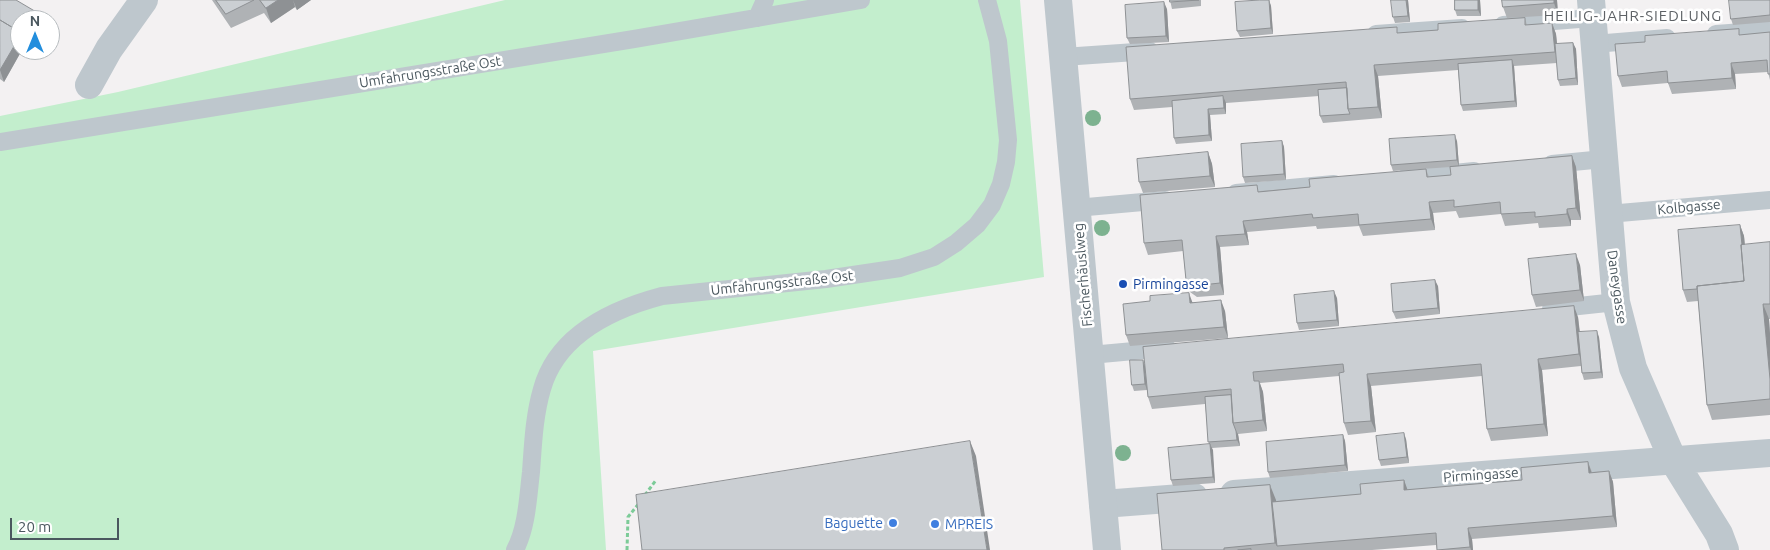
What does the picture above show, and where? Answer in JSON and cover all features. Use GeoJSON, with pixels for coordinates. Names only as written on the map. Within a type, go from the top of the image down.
{"type":"FeatureCollection","features":[{"type":"Feature","properties":{"kind":"street"},"geometry":{"type":"LineString","coordinates":[[89,85],[109,49],[144,0]]}},
{"type":"Feature","properties":{"kind":"street","name":"Fischerhäuslweg"},"geometry":{"type":"LineString","coordinates":[[1058,0],[1107,550]]}},
{"type":"Feature","properties":{"kind":"street","name":"Daneygasse"},"geometry":{"type":"LineString","coordinates":[[1592,21],[1616,302],[1633,368],[1673,460],[1719,534],[1725,550]]}},
{"type":"Feature","properties":{"kind":"street","name":"Pirmingasse"},"geometry":{"type":"LineString","coordinates":[[1103,504],[1770,453]]}},
{"type":"Feature","properties":{"kind":"lane"},"geometry":{"type":"LineString","coordinates":[[757,18],[765,0]]}},
{"type":"Feature","properties":{"kind":"lane","name":"Umfahrungsstraße Ost"},"geometry":{"type":"LineString","coordinates":[[0,142],[861,0]]}},
{"type":"Feature","properties":{"kind":"lane","name":"Umfahrungsstraße Ost"},"geometry":{"type":"LineString","coordinates":[[515,550],[525,514],[542,389],[550,370],[567,346],[586,328],[638,302],[662,296],[826,280],[900,268],[934,257],[956,243],[977,225],[992,205],[1001,184],[1008,140],[998,41],[986,0]]}},
{"type":"Feature","properties":{"kind":"lane"},"geometry":{"type":"LineString","coordinates":[[1363,35],[1592,21],[1682,37]]}},
{"type":"Feature","properties":{"kind":"lane"},"geometry":{"type":"LineString","coordinates":[[1702,36],[1770,30]]}},
{"type":"Feature","properties":{"kind":"lane"},"geometry":{"type":"LineString","coordinates":[[1063,57],[1164,50]]}},
{"type":"Feature","properties":{"kind":"lane"},"geometry":{"type":"LineString","coordinates":[[1534,166],[1604,159]]}},
{"type":"Feature","properties":{"kind":"lane"},"geometry":{"type":"LineString","coordinates":[[1385,179],[1494,169]]}},
{"type":"Feature","properties":{"kind":"lane"},"geometry":{"type":"LineString","coordinates":[[1216,195],[1355,182]]}},
{"type":"Feature","properties":{"kind":"lane"},"geometry":{"type":"LineString","coordinates":[[1076,208],[1186,198]]}},
{"type":"Feature","properties":{"kind":"lane","name":"Kolbgasse"},"geometry":{"type":"LineString","coordinates":[[1608,214],[1770,200]]}},
{"type":"Feature","properties":{"kind":"lane"},"geometry":{"type":"LineString","coordinates":[[1537,310],[1616,302]]}},
{"type":"Feature","properties":{"kind":"lane"},"geometry":{"type":"LineString","coordinates":[[1090,355],[1181,347]]}},
{"type":"Feature","properties":{"kind":"path"},"geometry":{"type":"LineString","coordinates":[[627,550],[628,517],[656,480]]}},
{"type":"Feature","properties":{"kind":"green space"},"geometry":{"type":"Polygon","coordinates":[[[505,0],[1020,0],[1044,277],[593,351],[606,550],[0,550],[0,116],[118,92],[505,0]]]}},
{"type":"Feature","properties":{"kind":"building"},"geometry":{"type":"Polygon","coordinates":[[[0,0],[16,0],[33,10],[10,10],[10,26],[0,20],[0,0]]]}},
{"type":"Feature","properties":{"kind":"building"},"geometry":{"type":"Polygon","coordinates":[[[216,0],[254,0],[226,14],[216,0]]]}},
{"type":"Feature","properties":{"kind":"building"},"geometry":{"type":"Polygon","coordinates":[[[260,0],[278,0],[266,8],[260,0]]]}},
{"type":"Feature","properties":{"kind":"building"},"geometry":{"type":"Polygon","coordinates":[[[1170,0],[1199,0],[1170,2],[1170,0]]]}},
{"type":"Feature","properties":{"kind":"building"},"geometry":{"type":"Polygon","coordinates":[[[1269,0],[1271,28],[1237,31],[1235,2],[1269,0]]]}},
{"type":"Feature","properties":{"kind":"building"},"geometry":{"type":"Polygon","coordinates":[[[1391,0],[1406,0],[1408,16],[1393,17],[1391,0]]]}},
{"type":"Feature","properties":{"kind":"building"},"geometry":{"type":"Polygon","coordinates":[[[1455,0],[1478,0],[1478,10],[1455,10],[1455,0]]]}},
{"type":"Feature","properties":{"kind":"building"},"geometry":{"type":"Polygon","coordinates":[[[1502,0],[1554,0],[1554,3],[1503,7],[1502,0]]]}},
{"type":"Feature","properties":{"kind":"building"},"geometry":{"type":"Polygon","coordinates":[[[1729,0],[1770,0],[1770,15],[1731,19],[1729,0]]]}},
{"type":"Feature","properties":{"kind":"building"},"geometry":{"type":"Polygon","coordinates":[[[1164,2],[1166,36],[1127,38],[1125,5],[1164,2]]]}},
{"type":"Feature","properties":{"kind":"building"},"geometry":{"type":"Polygon","coordinates":[[[1525,18],[1525,25],[1552,23],[1555,52],[1374,65],[1378,107],[1348,109],[1346,82],[1130,99],[1126,47],[1397,27],[1397,33],[1438,30],[1438,24],[1525,18]]]}},
{"type":"Feature","properties":{"kind":"building"},"geometry":{"type":"Polygon","coordinates":[[[0,20],[10,26],[10,53],[0,70],[0,20]]]}},
{"type":"Feature","properties":{"kind":"building"},"geometry":{"type":"Polygon","coordinates":[[[1739,29],[1739,35],[1770,32],[1770,74],[1768,74],[1767,60],[1731,63],[1732,78],[1668,83],[1667,71],[1618,76],[1615,44],[1645,42],[1645,36],[1739,29]]]}},
{"type":"Feature","properties":{"kind":"building"},"geometry":{"type":"Polygon","coordinates":[[[1573,43],[1576,78],[1558,80],[1555,44],[1573,43]]]}},
{"type":"Feature","properties":{"kind":"building"},"geometry":{"type":"Polygon","coordinates":[[[1512,60],[1515,101],[1461,105],[1458,64],[1512,60]]]}},
{"type":"Feature","properties":{"kind":"building"},"geometry":{"type":"Polygon","coordinates":[[[1347,88],[1350,114],[1320,116],[1318,90],[1347,88]]]}},
{"type":"Feature","properties":{"kind":"building"},"geometry":{"type":"Polygon","coordinates":[[[1223,96],[1224,108],[1208,109],[1209,135],[1174,138],[1172,101],[1223,96]]]}},
{"type":"Feature","properties":{"kind":"building"},"geometry":{"type":"Polygon","coordinates":[[[1455,135],[1457,160],[1391,165],[1389,139],[1455,135]]]}},
{"type":"Feature","properties":{"kind":"building"},"geometry":{"type":"Polygon","coordinates":[[[1282,141],[1284,174],[1243,177],[1241,144],[1282,141]]]}},
{"type":"Feature","properties":{"kind":"building"},"geometry":{"type":"Polygon","coordinates":[[[1208,152],[1210,176],[1139,182],[1137,159],[1208,152]]]}},
{"type":"Feature","properties":{"kind":"building"},"geometry":{"type":"Polygon","coordinates":[[[1572,156],[1576,208],[1567,209],[1567,214],[1535,217],[1535,212],[1501,214],[1500,202],[1454,207],[1454,200],[1429,202],[1431,219],[1359,225],[1358,214],[1313,218],[1312,214],[1243,221],[1245,234],[1216,236],[1220,283],[1193,286],[1186,280],[1182,240],[1144,243],[1140,195],[1257,185],[1258,192],[1310,187],[1309,179],[1426,169],[1427,177],[1451,175],[1450,167],[1572,156]]]}},
{"type":"Feature","properties":{"kind":"building"},"geometry":{"type":"Polygon","coordinates":[[[1740,225],[1744,281],[1697,286],[1697,289],[1683,290],[1678,230],[1740,225]]]}},
{"type":"Feature","properties":{"kind":"building"},"geometry":{"type":"Polygon","coordinates":[[[1770,242],[1770,304],[1763,304],[1770,399],[1707,405],[1697,286],[1744,281],[1741,245],[1770,242]]]}},
{"type":"Feature","properties":{"kind":"building"},"geometry":{"type":"Polygon","coordinates":[[[1576,254],[1580,290],[1532,295],[1528,259],[1576,254]]]}},
{"type":"Feature","properties":{"kind":"building"},"geometry":{"type":"Polygon","coordinates":[[[1435,280],[1438,308],[1393,312],[1391,284],[1435,280]]]}},
{"type":"Feature","properties":{"kind":"building"},"geometry":{"type":"Polygon","coordinates":[[[1334,291],[1337,320],[1297,323],[1294,295],[1334,291]]]}},
{"type":"Feature","properties":{"kind":"building"},"geometry":{"type":"Polygon","coordinates":[[[1189,293],[1190,303],[1221,300],[1224,327],[1126,335],[1123,304],[1150,301],[1150,296],[1189,293]]]}},
{"type":"Feature","properties":{"kind":"building"},"geometry":{"type":"Polygon","coordinates":[[[1574,306],[1579,354],[1538,359],[1544,424],[1487,429],[1481,364],[1367,374],[1371,421],[1344,423],[1339,373],[1344,372],[1343,364],[1253,372],[1254,381],[1259,381],[1263,420],[1233,423],[1231,389],[1148,397],[1143,347],[1574,306]]]}},
{"type":"Feature","properties":{"kind":"building"},"geometry":{"type":"Polygon","coordinates":[[[1597,331],[1601,372],[1582,373],[1578,332],[1597,331]]]}},
{"type":"Feature","properties":{"kind":"building"},"geometry":{"type":"Polygon","coordinates":[[[1130,360],[1143,360],[1145,384],[1132,385],[1130,360]]]}},
{"type":"Feature","properties":{"kind":"building"},"geometry":{"type":"Polygon","coordinates":[[[1231,395],[1233,423],[1237,440],[1208,442],[1205,397],[1231,395]]]}},
{"type":"Feature","properties":{"kind":"building"},"geometry":{"type":"Polygon","coordinates":[[[1404,433],[1407,457],[1379,460],[1376,436],[1404,433]]]}},
{"type":"Feature","properties":{"kind":"building"},"geometry":{"type":"Polygon","coordinates":[[[1343,435],[1345,465],[1268,472],[1266,442],[1343,435]]]}},
{"type":"Feature","properties":{"kind":"building"},"geometry":{"type":"Polygon","coordinates":[[[970,441],[987,550],[642,550],[636,495],[970,441]]]}},
{"type":"Feature","properties":{"kind":"building"},"geometry":{"type":"Polygon","coordinates":[[[1210,444],[1213,477],[1171,480],[1168,448],[1210,444]]]}},
{"type":"Feature","properties":{"kind":"building"},"geometry":{"type":"Polygon","coordinates":[[[1588,462],[1589,473],[1609,471],[1613,516],[1468,528],[1470,547],[1437,550],[1436,533],[1277,546],[1272,502],[1361,494],[1360,484],[1404,480],[1404,490],[1522,480],[1521,468],[1588,462]]]}},
{"type":"Feature","properties":{"kind":"building"},"geometry":{"type":"Polygon","coordinates":[[[1270,485],[1275,543],[1224,548],[1224,550],[1162,550],[1157,494],[1270,485]]]}},
{"type":"Feature","properties":{"kind":"place","name":"Pirmingasse"},"geometry":{"type":"Point","coordinates":[1123,284]}},
{"type":"Feature","properties":{"kind":"place","name":"Baguette"},"geometry":{"type":"Point","coordinates":[893,523]}},
{"type":"Feature","properties":{"kind":"place","name":"MPREIS"},"geometry":{"type":"Point","coordinates":[935,524]}},
{"type":"Feature","properties":{"kind":"district","name":"HEILIG-JAHR-SIEDLUNG"},"geometry":{"type":"Point","coordinates":[1633,16]}}]}
